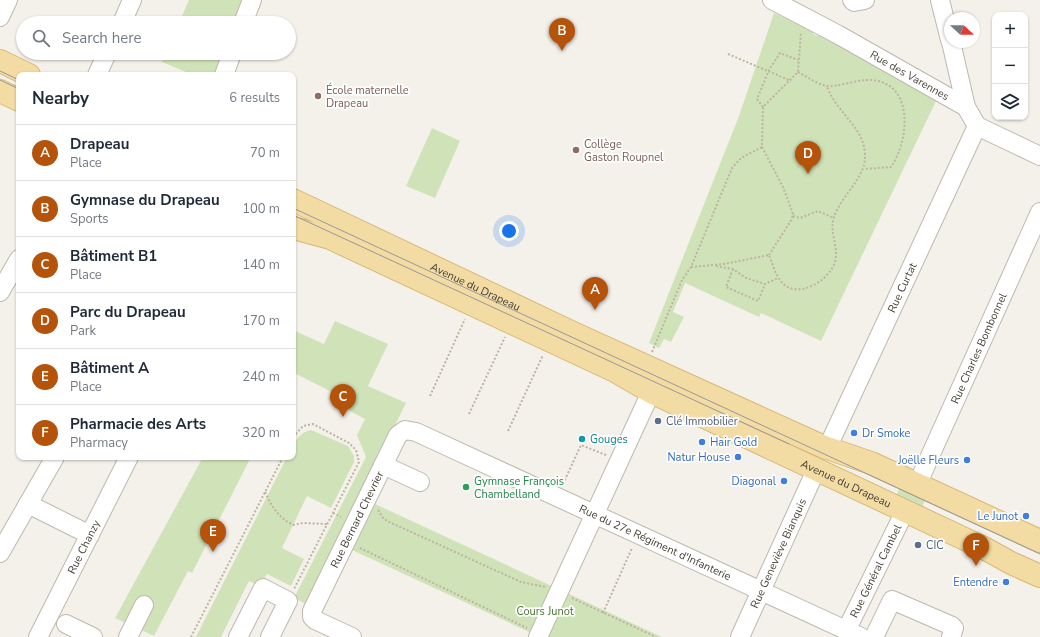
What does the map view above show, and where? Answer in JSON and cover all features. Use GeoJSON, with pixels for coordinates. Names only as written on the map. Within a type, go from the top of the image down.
{"type":"FeatureCollection","features":[{"type":"Feature","properties":{"kind":"main road"},"geometry":{"type":"LineString","coordinates":[[0,61],[23,72]]}},
{"type":"Feature","properties":{"kind":"main road"},"geometry":{"type":"LineString","coordinates":[[0,92],[16,99]]}},
{"type":"Feature","properties":{"kind":"main road","name":"Avenue du Drapeau"},"geometry":{"type":"LineString","coordinates":[[296,201],[564,328],[824,447],[872,463],[1040,541]]}},
{"type":"Feature","properties":{"kind":"main road","name":"Avenue du Drapeau"},"geometry":{"type":"LineString","coordinates":[[296,229],[337,242],[615,371],[651,392],[1040,576]]}},
{"type":"Feature","properties":{"kind":"street"},"geometry":{"type":"LineString","coordinates":[[0,17],[8,0]]}},
{"type":"Feature","properties":{"kind":"street"},"geometry":{"type":"LineString","coordinates":[[125,16],[132,0]]}},
{"type":"Feature","properties":{"kind":"street"},"geometry":{"type":"LineString","coordinates":[[246,16],[252,0]]}},
{"type":"Feature","properties":{"kind":"street","name":"Rue des Varennes"},"geometry":{"type":"LineString","coordinates":[[772,0],[966,107]]}},
{"type":"Feature","properties":{"kind":"street"},"geometry":{"type":"LineString","coordinates":[[852,0],[854,2],[865,0]]}},
{"type":"Feature","properties":{"kind":"street"},"geometry":{"type":"LineString","coordinates":[[940,0],[944,16]]}},
{"type":"Feature","properties":{"kind":"street"},"geometry":{"type":"LineString","coordinates":[[952,48],[966,107],[977,126],[1040,156]]}},
{"type":"Feature","properties":{"kind":"street"},"geometry":{"type":"LineString","coordinates":[[98,72],[104,60]]}},
{"type":"Feature","properties":{"kind":"street"},"geometry":{"type":"LineString","coordinates":[[225,72],[229,60]]}},
{"type":"Feature","properties":{"kind":"street","name":"Rue Curtat"},"geometry":{"type":"LineString","coordinates":[[824,447],[831,440],[977,126]]}},
{"type":"Feature","properties":{"kind":"street","name":"Rue Charles Bombonnel"},"geometry":{"type":"LineString","coordinates":[[917,485],[1040,212]]}},
{"type":"Feature","properties":{"kind":"street"},"geometry":{"type":"LineString","coordinates":[[0,292],[16,264]]}},
{"type":"Feature","properties":{"kind":"street"},"geometry":{"type":"LineString","coordinates":[[538,635],[651,392],[653,381],[652,367]]}},
{"type":"Feature","properties":{"kind":"street","name":"Rue Bernard Chevrier"},"geometry":{"type":"LineString","coordinates":[[345,635],[315,620],[312,616],[312,611],[398,435],[405,430]]}},
{"type":"Feature","properties":{"kind":"street","name":"Rue du 27e Régiment d'Infanterie"},"geometry":{"type":"LineString","coordinates":[[405,430],[416,432],[853,634]]}},
{"type":"Feature","properties":{"kind":"street"},"geometry":{"type":"LineString","coordinates":[[0,553],[53,460]]}},
{"type":"Feature","properties":{"kind":"street","name":"Rue Chanzy"},"geometry":{"type":"LineString","coordinates":[[38,637],[128,460]]}},
{"type":"Feature","properties":{"kind":"street"},"geometry":{"type":"LineString","coordinates":[[383,466],[420,482]]}},
{"type":"Feature","properties":{"kind":"street","name":"Rue Geneviève Bianquis"},"geometry":{"type":"LineString","coordinates":[[740,637],[816,470]]}},
{"type":"Feature","properties":{"kind":"street"},"geometry":{"type":"LineString","coordinates":[[28,504],[90,535]]}},
{"type":"Feature","properties":{"kind":"street","name":"Rue Général Cambel"},"geometry":{"type":"LineString","coordinates":[[853,634],[905,511]]}},
{"type":"Feature","properties":{"kind":"street"},"geometry":{"type":"LineString","coordinates":[[238,637],[263,588],[288,601],[270,637]]}},
{"type":"Feature","properties":{"kind":"street"},"geometry":{"type":"LineString","coordinates":[[874,637],[892,600],[896,600],[952,626],[954,628],[951,637]]}},
{"type":"Feature","properties":{"kind":"street"},"geometry":{"type":"LineString","coordinates":[[128,637],[144,604]]}},
{"type":"Feature","properties":{"kind":"street"},"geometry":{"type":"LineString","coordinates":[[66,624],[93,637]]}},
{"type":"Feature","properties":{"kind":"path"},"geometry":{"type":"LineString","coordinates":[[763,107],[791,81],[798,72],[798,60],[804,17]]}},
{"type":"Feature","properties":{"kind":"path"},"geometry":{"type":"LineString","coordinates":[[691,267],[713,266],[769,254],[793,216],[783,187],[762,147],[763,107],[757,99],[769,70],[780,52],[798,60]]}},
{"type":"Feature","properties":{"kind":"path"},"geometry":{"type":"LineString","coordinates":[[728,54],[769,70],[791,81]]}},
{"type":"Feature","properties":{"kind":"path"},"geometry":{"type":"LineString","coordinates":[[798,72],[827,86],[861,80],[872,80],[888,86],[894,91],[901,102],[905,120],[904,134],[895,162],[891,167],[864,169]]}},
{"type":"Feature","properties":{"kind":"path"},"geometry":{"type":"LineString","coordinates":[[769,254],[778,278],[786,286],[798,289],[807,288],[818,282],[832,268],[836,257],[832,226],[834,218],[841,202],[864,169],[866,158],[865,143],[859,132],[831,98],[827,86]]}},
{"type":"Feature","properties":{"kind":"path"},"geometry":{"type":"LineString","coordinates":[[652,367],[653,351],[682,280],[691,267],[732,168],[741,158],[762,147]]}},
{"type":"Feature","properties":{"kind":"path"},"geometry":{"type":"LineString","coordinates":[[793,216],[800,218],[818,211],[834,218]]}},
{"type":"Feature","properties":{"kind":"path"},"geometry":{"type":"LineString","coordinates":[[713,266],[733,269],[746,278],[765,284],[778,278]]}},
{"type":"Feature","properties":{"kind":"path"},"geometry":{"type":"LineString","coordinates":[[733,269],[726,287],[758,301],[765,284]]}},
{"type":"Feature","properties":{"kind":"path"},"geometry":{"type":"LineString","coordinates":[[430,396],[467,314]]}},
{"type":"Feature","properties":{"kind":"path"},"geometry":{"type":"LineString","coordinates":[[469,414],[507,333]]}},
{"type":"Feature","properties":{"kind":"path"},"geometry":{"type":"LineString","coordinates":[[508,431],[545,351]]}},
{"type":"Feature","properties":{"kind":"path"},"geometry":{"type":"LineString","coordinates":[[288,601],[359,462],[356,450],[349,443],[313,424],[303,426],[296,434]]}},
{"type":"Feature","properties":{"kind":"path"},"geometry":{"type":"LineString","coordinates":[[557,497],[581,444],[619,461]]}},
{"type":"Feature","properties":{"kind":"path"},"geometry":{"type":"LineString","coordinates":[[191,637],[281,460]]}},
{"type":"Feature","properties":{"kind":"path"},"geometry":{"type":"LineString","coordinates":[[265,492],[272,507],[285,521],[293,525],[303,523],[327,524]]}},
{"type":"Feature","properties":{"kind":"path"},"geometry":{"type":"LineString","coordinates":[[364,503],[377,509],[387,521],[521,582],[542,585],[656,637]]}},
{"type":"Feature","properties":{"kind":"path"},"geometry":{"type":"LineString","coordinates":[[603,613],[639,535]]}},
{"type":"Feature","properties":{"kind":"path"},"geometry":{"type":"LineString","coordinates":[[346,541],[538,635]]}},
{"type":"Feature","properties":{"kind":"green space"},"geometry":{"type":"Polygon","coordinates":[[[189,0],[242,0],[236,16],[182,16],[189,0]]]}},
{"type":"Feature","properties":{"kind":"green space"},"geometry":{"type":"Polygon","coordinates":[[[774,13],[814,31],[813,34],[818,36],[819,34],[937,99],[821,341],[761,313],[759,317],[685,283],[673,312],[684,317],[671,342],[664,339],[659,348],[649,343],[739,116],[774,13]]]}},
{"type":"Feature","properties":{"kind":"green space"},"geometry":{"type":"Polygon","coordinates":[[[163,60],[220,60],[215,72],[186,72],[162,62],[163,60]]]}},
{"type":"Feature","properties":{"kind":"green space"},"geometry":{"type":"Polygon","coordinates":[[[432,128],[460,141],[435,198],[406,186],[432,128]]]}},
{"type":"Feature","properties":{"kind":"green space"},"geometry":{"type":"Polygon","coordinates":[[[335,321],[388,344],[368,386],[406,403],[306,604],[294,598],[366,457],[357,435],[365,419],[328,399],[332,392],[296,374],[296,331],[324,344],[335,321]]]}},
{"type":"Feature","properties":{"kind":"green space"},"geometry":{"type":"Polygon","coordinates":[[[311,430],[348,446],[354,456],[354,462],[331,508],[307,496],[282,548],[304,559],[291,586],[267,574],[260,586],[249,581],[221,637],[196,637],[285,460],[296,460],[296,442],[299,436],[306,431],[311,430]]]}},
{"type":"Feature","properties":{"kind":"green space"},"geometry":{"type":"Polygon","coordinates":[[[201,460],[249,460],[192,573],[188,571],[154,636],[115,618],[201,460]]]}},
{"type":"Feature","properties":{"kind":"green space"},"geometry":{"type":"Polygon","coordinates":[[[902,483],[928,495],[919,513],[893,502],[902,483]]]}},
{"type":"Feature","properties":{"kind":"green space","name":"Cours Junot"},"geometry":{"type":"Polygon","coordinates":[[[375,504],[662,637],[540,637],[352,550],[375,504]]]}},
{"type":"Feature","properties":{"kind":"tram line"},"geometry":{"type":"LineString","coordinates":[[0,71],[16,79]]}},
{"type":"Feature","properties":{"kind":"tram line"},"geometry":{"type":"LineString","coordinates":[[0,80],[16,88]]}},
{"type":"Feature","properties":{"kind":"tram line"},"geometry":{"type":"LineString","coordinates":[[296,209],[1040,554]]}},
{"type":"Feature","properties":{"kind":"tram line"},"geometry":{"type":"LineString","coordinates":[[296,216],[789,444]]}},
{"type":"Feature","properties":{"kind":"place","name":"Gymnase du Drapeau"},"geometry":{"type":"Point","coordinates":[562,51]}},
{"type":"Feature","properties":{"kind":"place","name":"École maternelle Drapeau"},"geometry":{"type":"Point","coordinates":[318,96]}},
{"type":"Feature","properties":{"kind":"place","name":"Collège Gaston Roupnel"},"geometry":{"type":"Point","coordinates":[576,150]}},
{"type":"Feature","properties":{"kind":"place","name":"Parc du Drapeau"},"geometry":{"type":"Point","coordinates":[808,174]}},
{"type":"Feature","properties":{"kind":"place","name":"Drapeau"},"geometry":{"type":"Point","coordinates":[595,310]}},
{"type":"Feature","properties":{"kind":"place","name":"Bâtiment B1"},"geometry":{"type":"Point","coordinates":[343,417]}},
{"type":"Feature","properties":{"kind":"place","name":"Clé Immobilier"},"geometry":{"type":"Point","coordinates":[658,421]}},
{"type":"Feature","properties":{"kind":"place","name":"Dr Smoke"},"geometry":{"type":"Point","coordinates":[854,433]}},
{"type":"Feature","properties":{"kind":"place","name":"Gouges"},"geometry":{"type":"Point","coordinates":[582,439]}},
{"type":"Feature","properties":{"kind":"place","name":"Hair Gold"},"geometry":{"type":"Point","coordinates":[702,442]}},
{"type":"Feature","properties":{"kind":"place","name":"Natur House"},"geometry":{"type":"Point","coordinates":[738,457]}},
{"type":"Feature","properties":{"kind":"place","name":"Joëlle Fleurs"},"geometry":{"type":"Point","coordinates":[967,460]}},
{"type":"Feature","properties":{"kind":"place","name":"Diagonal"},"geometry":{"type":"Point","coordinates":[784,481]}},
{"type":"Feature","properties":{"kind":"place","name":"Gymnase François Chambelland"},"geometry":{"type":"Point","coordinates":[466,487]}},
{"type":"Feature","properties":{"kind":"place","name":"Le Junot"},"geometry":{"type":"Point","coordinates":[1026,516]}},
{"type":"Feature","properties":{"kind":"place","name":"CIC"},"geometry":{"type":"Point","coordinates":[918,545]}},
{"type":"Feature","properties":{"kind":"place","name":"Bâtiment A"},"geometry":{"type":"Point","coordinates":[213,552]}},
{"type":"Feature","properties":{"kind":"place","name":"Pharmacie des Arts"},"geometry":{"type":"Point","coordinates":[976,566]}},
{"type":"Feature","properties":{"kind":"place","name":"Entendre"},"geometry":{"type":"Point","coordinates":[1006,582]}}]}
